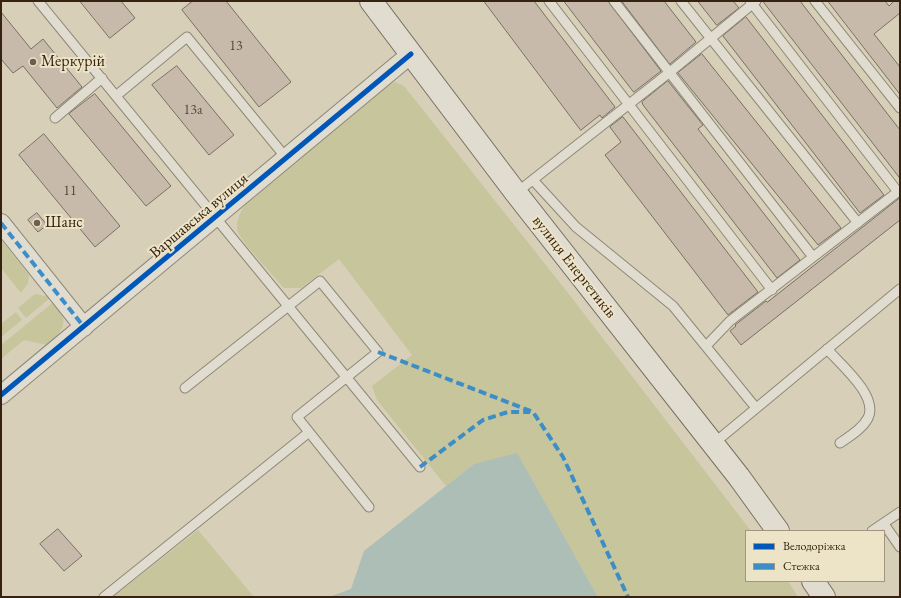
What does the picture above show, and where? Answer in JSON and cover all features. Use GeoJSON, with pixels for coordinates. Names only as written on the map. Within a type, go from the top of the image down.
{"type":"FeatureCollection","features":[{"type":"Feature","properties":{"kind":"main road","name":"вулиця Енергетиків"},"geometry":{"type":"LineString","coordinates":[[372,1],[411,54],[524,186],[777,530]]}},
{"type":"Feature","properties":{"kind":"main road"},"geometry":{"type":"LineString","coordinates":[[814,582],[824,597]]}},
{"type":"Feature","properties":{"kind":"street","name":"Варшавська вулиця"},"geometry":{"type":"LineString","coordinates":[[1,395],[287,159],[411,54]]}},
{"type":"Feature","properties":{"kind":"street"},"geometry":{"type":"LineString","coordinates":[[1,223],[41,268],[84,327]]}},
{"type":"Feature","properties":{"kind":"lane"},"geometry":{"type":"LineString","coordinates":[[38,1],[420,466]]}},
{"type":"Feature","properties":{"kind":"lane"},"geometry":{"type":"LineString","coordinates":[[549,1],[772,290]]}},
{"type":"Feature","properties":{"kind":"lane"},"geometry":{"type":"LineString","coordinates":[[614,1],[813,257]]}},
{"type":"Feature","properties":{"kind":"lane"},"geometry":{"type":"LineString","coordinates":[[681,1],[858,223]]}},
{"type":"Feature","properties":{"kind":"lane"},"geometry":{"type":"LineString","coordinates":[[815,1],[900,108]]}},
{"type":"Feature","properties":{"kind":"lane"},"geometry":{"type":"LineString","coordinates":[[706,346],[730,322],[899,191],[752,2],[670,72],[524,186],[673,306],[756,408]]}},
{"type":"Feature","properties":{"kind":"lane"},"geometry":{"type":"LineString","coordinates":[[117,96],[187,37],[287,159]]}},
{"type":"Feature","properties":{"kind":"lane"},"geometry":{"type":"LineString","coordinates":[[55,118],[102,78]]}},
{"type":"Feature","properties":{"kind":"lane"},"geometry":{"type":"LineString","coordinates":[[185,388],[320,281],[378,352],[297,417],[308,433],[369,507]]}},
{"type":"Feature","properties":{"kind":"lane"},"geometry":{"type":"LineString","coordinates":[[713,444],[900,289]]}},
{"type":"Feature","properties":{"kind":"lane"},"geometry":{"type":"LineString","coordinates":[[827,349],[860,386],[867,396],[870,404],[870,411],[864,424],[840,443]]}},
{"type":"Feature","properties":{"kind":"lane"},"geometry":{"type":"LineString","coordinates":[[104,597],[308,433]]}},
{"type":"Feature","properties":{"kind":"lane"},"geometry":{"type":"LineString","coordinates":[[874,530],[900,512]]}},
{"type":"Feature","properties":{"kind":"lane"},"geometry":{"type":"LineString","coordinates":[[884,524],[900,547]]}},
{"type":"Feature","properties":{"kind":"green space"},"geometry":{"type":"Polygon","coordinates":[[[395,82],[404,86],[568,293],[750,530],[745,530],[745,582],[789,582],[798,597],[598,597],[517,454],[474,464],[446,486],[377,400],[372,386],[412,355],[339,259],[301,288],[284,288],[246,244],[237,229],[240,214],[245,205],[387,86],[395,82]]]}},
{"type":"Feature","properties":{"kind":"green space"},"geometry":{"type":"Polygon","coordinates":[[[1,240],[29,275],[28,283],[21,293],[1,268],[1,240]]]}},
{"type":"Feature","properties":{"kind":"green space"},"geometry":{"type":"Polygon","coordinates":[[[35,294],[51,297],[26,318],[18,308],[35,294]]]}},
{"type":"Feature","properties":{"kind":"green space"},"geometry":{"type":"Polygon","coordinates":[[[55,301],[62,314],[63,320],[63,325],[58,335],[47,345],[24,340],[1,359],[1,345],[55,301]]]}},
{"type":"Feature","properties":{"kind":"green space"},"geometry":{"type":"Polygon","coordinates":[[[16,312],[22,320],[1,337],[1,324],[16,312]]]}},
{"type":"Feature","properties":{"kind":"green space"},"geometry":{"type":"Polygon","coordinates":[[[198,530],[254,597],[113,597],[198,530]]]}},
{"type":"Feature","properties":{"kind":"shaded area"},"geometry":{"type":"Polygon","coordinates":[[[517,453],[598,597],[329,597],[351,589],[364,551],[474,464],[517,453]]]}},
{"type":"Feature","properties":{"kind":"building"},"geometry":{"type":"Polygon","coordinates":[[[80,1],[121,1],[135,18],[110,38],[80,1]]]}},
{"type":"Feature","properties":{"kind":"building"},"geometry":{"type":"Polygon","coordinates":[[[193,1],[226,1],[291,82],[259,107],[182,10],[193,1]]]}},
{"type":"Feature","properties":{"kind":"building"},"geometry":{"type":"Polygon","coordinates":[[[484,1],[534,1],[615,107],[602,118],[600,115],[581,130],[484,1]]]}},
{"type":"Feature","properties":{"kind":"building"},"geometry":{"type":"Polygon","coordinates":[[[564,1],[608,1],[661,71],[634,92],[564,1]]]}},
{"type":"Feature","properties":{"kind":"building"},"geometry":{"type":"Polygon","coordinates":[[[622,1],[664,1],[696,42],[670,64],[622,1]]]}},
{"type":"Feature","properties":{"kind":"building"},"geometry":{"type":"Polygon","coordinates":[[[698,1],[733,1],[739,8],[717,25],[698,1]]]}},
{"type":"Feature","properties":{"kind":"building"},"geometry":{"type":"Polygon","coordinates":[[[763,1],[800,1],[900,130],[900,178],[763,1]]]}},
{"type":"Feature","properties":{"kind":"building"},"geometry":{"type":"Polygon","coordinates":[[[828,1],[885,1],[889,6],[894,1],[900,1],[900,13],[874,34],[900,67],[900,94],[828,1]]]}},
{"type":"Feature","properties":{"kind":"building","name":"Меркурій"},"geometry":{"type":"Polygon","coordinates":[[[1,12],[31,49],[43,39],[82,87],[57,108],[23,66],[13,73],[1,59],[1,12]]]}},
{"type":"Feature","properties":{"kind":"building"},"geometry":{"type":"Polygon","coordinates":[[[746,17],[884,195],[860,213],[723,36],[746,17]]]}},
{"type":"Feature","properties":{"kind":"building"},"geometry":{"type":"Polygon","coordinates":[[[702,54],[841,228],[818,245],[678,73],[702,54]]]}},
{"type":"Feature","properties":{"kind":"building"},"geometry":{"type":"Polygon","coordinates":[[[177,66],[234,135],[209,155],[152,85],[177,66]]]}},
{"type":"Feature","properties":{"kind":"building"},"geometry":{"type":"Polygon","coordinates":[[[668,81],[703,125],[698,129],[800,260],[777,278],[643,105],[642,102],[668,81]]]}},
{"type":"Feature","properties":{"kind":"building"},"geometry":{"type":"Polygon","coordinates":[[[95,94],[171,186],[146,206],[69,114],[95,94]]]}},
{"type":"Feature","properties":{"kind":"building"},"geometry":{"type":"Polygon","coordinates":[[[623,117],[758,292],[728,315],[605,155],[621,142],[610,127],[623,117]]]}},
{"type":"Feature","properties":{"kind":"building"},"geometry":{"type":"Polygon","coordinates":[[[44,134],[120,226],[95,247],[19,155],[44,134]]]}},
{"type":"Feature","properties":{"kind":"building"},"geometry":{"type":"Polygon","coordinates":[[[900,198],[900,220],[741,345],[730,331],[736,326],[735,325],[766,301],[767,302],[900,198]]]}},
{"type":"Feature","properties":{"kind":"building","name":"Шанс"},"geometry":{"type":"Polygon","coordinates":[[[37,213],[47,225],[38,232],[28,220],[37,213]]]}},
{"type":"Feature","properties":{"kind":"building"},"geometry":{"type":"Polygon","coordinates":[[[58,529],[82,556],[64,571],[40,544],[58,529]]]}},
{"type":"Feature","properties":{"kind":"marked path"},"geometry":{"type":"LineString","coordinates":[[1,223],[84,327]]}},
{"type":"Feature","properties":{"kind":"marked path"},"geometry":{"type":"LineString","coordinates":[[378,352],[533,412],[563,457],[628,597]]}},
{"type":"Feature","properties":{"kind":"marked path"},"geometry":{"type":"LineString","coordinates":[[420,467],[483,420],[508,412],[530,412]]}},
{"type":"Feature","properties":{"kind":"cycle path"},"geometry":{"type":"LineString","coordinates":[[1,395],[411,54]]}},
{"type":"Feature","properties":{"kind":"place","name":"Меркурій"},"geometry":{"type":"Point","coordinates":[33,62]}},
{"type":"Feature","properties":{"kind":"place","name":"Шанс"},"geometry":{"type":"Point","coordinates":[37,223]}}]}
